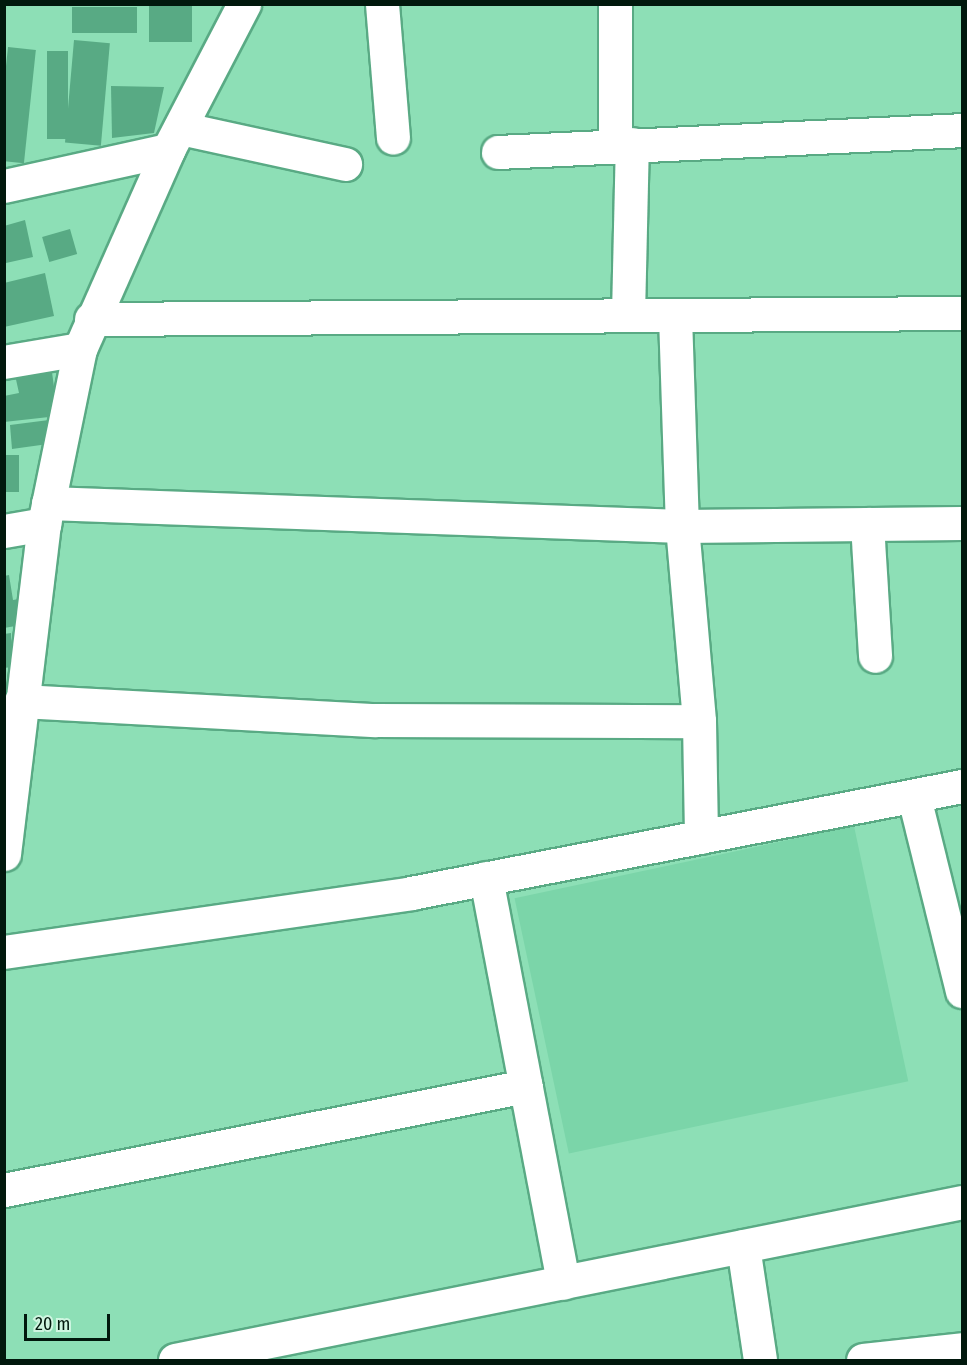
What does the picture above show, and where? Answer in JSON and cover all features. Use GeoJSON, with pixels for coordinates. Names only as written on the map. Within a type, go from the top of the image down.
{"type":"FeatureCollection","features":[{"type":"Feature","properties":{"kind":"street"},"geometry":{"type":"LineString","coordinates":[[4,854],[15,716],[46,513],[80,349],[91,319],[174,139],[244,4]]}},
{"type":"Feature","properties":{"kind":"street"},"geometry":{"type":"LineString","coordinates":[[382,4],[393,138]]}},
{"type":"Feature","properties":{"kind":"street"},"geometry":{"type":"LineString","coordinates":[[615,4],[623,146],[628,315]]}},
{"type":"Feature","properties":{"kind":"street"},"geometry":{"type":"LineString","coordinates":[[498,152],[963,130]]}},
{"type":"Feature","properties":{"kind":"street"},"geometry":{"type":"LineString","coordinates":[[4,186],[174,139],[345,164]]}},
{"type":"Feature","properties":{"kind":"street"},"geometry":{"type":"LineString","coordinates":[[91,319],[963,313]]}},
{"type":"Feature","properties":{"kind":"street"},"geometry":{"type":"LineString","coordinates":[[675,316],[682,526],[699,722],[701,837]]}},
{"type":"Feature","properties":{"kind":"street"},"geometry":{"type":"LineString","coordinates":[[4,362],[80,349]]}},
{"type":"Feature","properties":{"kind":"street"},"geometry":{"type":"LineString","coordinates":[[4,531],[46,513],[682,526],[963,523]]}},
{"type":"Feature","properties":{"kind":"street"},"geometry":{"type":"LineString","coordinates":[[867,524],[875,656]]}},
{"type":"Feature","properties":{"kind":"street"},"geometry":{"type":"LineString","coordinates":[[15,716],[699,722]]}},
{"type":"Feature","properties":{"kind":"street"},"geometry":{"type":"LineString","coordinates":[[4,952],[486,878],[963,786]]}},
{"type":"Feature","properties":{"kind":"street"},"geometry":{"type":"LineString","coordinates":[[914,797],[962,988]]}},
{"type":"Feature","properties":{"kind":"street"},"geometry":{"type":"LineString","coordinates":[[486,878],[563,1283]]}},
{"type":"Feature","properties":{"kind":"street"},"geometry":{"type":"LineString","coordinates":[[4,1190],[526,1086]]}},
{"type":"Feature","properties":{"kind":"street"},"geometry":{"type":"LineString","coordinates":[[175,1360],[963,1202]]}},
{"type":"Feature","properties":{"kind":"street"},"geometry":{"type":"LineString","coordinates":[[743,1246],[760,1360]]}},
{"type":"Feature","properties":{"kind":"street"},"geometry":{"type":"LineString","coordinates":[[863,1360],[963,1349]]}},
{"type":"Feature","properties":{"kind":"shaded area"},"geometry":{"type":"Polygon","coordinates":[[[854,826],[908,1081],[569,1153],[515,898],[854,826]]]}},
{"type":"Feature","properties":{"kind":"building"},"geometry":{"type":"Polygon","coordinates":[[[149,5],[192,5],[192,42],[149,42],[149,5]]]}},
{"type":"Feature","properties":{"kind":"building"},"geometry":{"type":"Polygon","coordinates":[[[72,7],[137,7],[137,33],[72,33],[72,7]]]}},
{"type":"Feature","properties":{"kind":"building"},"geometry":{"type":"Polygon","coordinates":[[[74,40],[110,43],[101,146],[65,143],[74,40]]]}},
{"type":"Feature","properties":{"kind":"building"},"geometry":{"type":"Polygon","coordinates":[[[8,47],[36,50],[24,163],[4,161],[4,85],[8,47]]]}},
{"type":"Feature","properties":{"kind":"building"},"geometry":{"type":"Polygon","coordinates":[[[47,51],[68,51],[68,139],[47,139],[47,51]]]}},
{"type":"Feature","properties":{"kind":"building"},"geometry":{"type":"Polygon","coordinates":[[[111,86],[164,87],[154,133],[112,138],[111,86]]]}},
{"type":"Feature","properties":{"kind":"building"},"geometry":{"type":"Polygon","coordinates":[[[25,220],[33,257],[6,263],[4,226],[25,220]]]}},
{"type":"Feature","properties":{"kind":"building"},"geometry":{"type":"Polygon","coordinates":[[[70,229],[77,254],[49,262],[42,237],[70,229]]]}},
{"type":"Feature","properties":{"kind":"building"},"geometry":{"type":"Polygon","coordinates":[[[45,273],[54,316],[4,327],[4,283],[45,273]]]}},
{"type":"Feature","properties":{"kind":"building"},"geometry":{"type":"Polygon","coordinates":[[[51,365],[58,416],[4,422],[4,396],[19,393],[15,375],[51,365]]]}},
{"type":"Feature","properties":{"kind":"building"},"geometry":{"type":"Polygon","coordinates":[[[49,420],[48,444],[12,449],[10,425],[49,420]]]}},
{"type":"Feature","properties":{"kind":"building"},"geometry":{"type":"Polygon","coordinates":[[[4,455],[19,455],[19,492],[4,492],[4,455]]]}},
{"type":"Feature","properties":{"kind":"building"},"geometry":{"type":"Polygon","coordinates":[[[9,575],[13,600],[30,597],[27,624],[4,628],[4,576],[9,575]]]}},
{"type":"Feature","properties":{"kind":"building"},"geometry":{"type":"Polygon","coordinates":[[[11,633],[12,667],[4,668],[4,634],[11,633]]]}}]}
